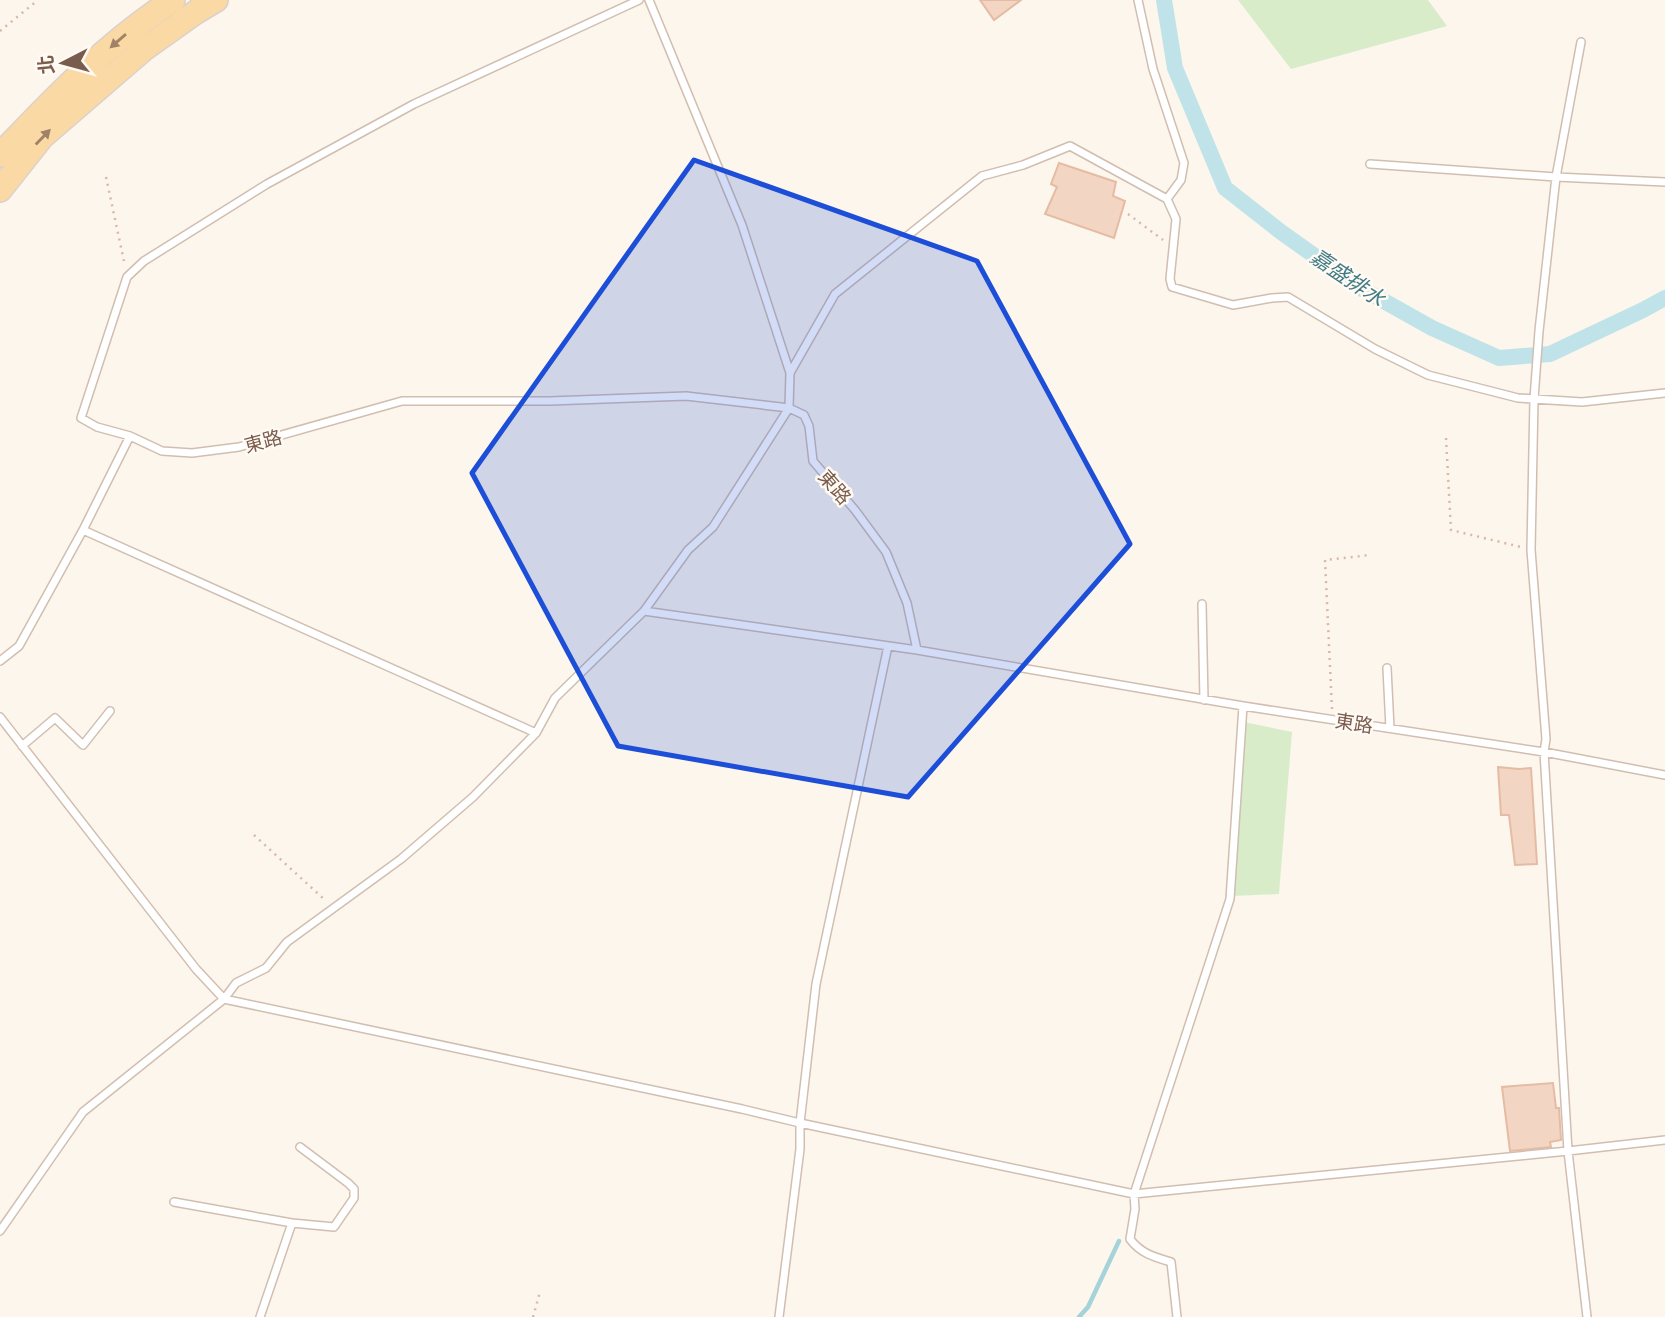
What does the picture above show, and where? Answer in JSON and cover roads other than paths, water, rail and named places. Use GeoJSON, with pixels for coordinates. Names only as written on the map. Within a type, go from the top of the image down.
{"type":"FeatureCollection","features":[{"type":"Feature","properties":{"kind":"main road"},"geometry":{"type":"LineString","coordinates":[[0,155],[47,105],[90,65],[143,19],[173,0]]}},
{"type":"Feature","properties":{"kind":"main road"},"geometry":{"type":"LineString","coordinates":[[0,190],[42,137],[144,49],[216,0]]}},
{"type":"Feature","properties":{"kind":"lane","name":"東路"},"geometry":{"type":"LineString","coordinates":[[639,0],[414,104],[267,184],[144,261],[127,277],[82,418],[97,427],[130,436],[162,451],[192,453],[239,447],[402,401],[550,401],[686,396],[789,408],[804,415],[809,426],[813,461],[855,510],[886,552],[907,603],[917,650],[1204,700],[1544,751],[1665,775]]}},
{"type":"Feature","properties":{"kind":"lane"},"geometry":{"type":"LineString","coordinates":[[0,1231],[83,1112],[224,999],[236,983],[266,968],[287,942],[401,859],[473,797],[536,733],[555,698],[644,611],[688,550],[713,527],[789,408],[790,373],[742,225],[649,0]]}},
{"type":"Feature","properties":{"kind":"lane"},"geometry":{"type":"LineString","coordinates":[[1138,0],[1153,69],[1184,163],[1181,180],[1167,198]]}},
{"type":"Feature","properties":{"kind":"lane"},"geometry":{"type":"LineString","coordinates":[[1581,42],[1556,177],[1539,331],[1534,398],[1531,550],[1546,738],[1544,751],[1568,1152],[1587,1317]]}},
{"type":"Feature","properties":{"kind":"lane"},"geometry":{"type":"LineString","coordinates":[[790,373],[835,294],[982,176],[1023,165],[1070,146],[1167,198],[1176,219],[1172,244],[1172,287],[1233,304],[1288,297],[1375,349],[1428,375],[1518,398],[1582,402],[1665,393]]}},
{"type":"Feature","properties":{"kind":"lane"},"geometry":{"type":"LineString","coordinates":[[1370,164],[1556,177],[1665,181]]}},
{"type":"Feature","properties":{"kind":"lane"},"geometry":{"type":"LineString","coordinates":[[0,661],[19,646],[83,530],[130,436]]}},
{"type":"Feature","properties":{"kind":"lane"},"geometry":{"type":"LineString","coordinates":[[83,530],[536,733]]}},
{"type":"Feature","properties":{"kind":"lane"},"geometry":{"type":"LineString","coordinates":[[1202,604],[1204,700]]}},
{"type":"Feature","properties":{"kind":"lane"},"geometry":{"type":"LineString","coordinates":[[644,611],[917,650]]}},
{"type":"Feature","properties":{"kind":"lane"},"geometry":{"type":"LineString","coordinates":[[779,1317],[800,1149],[800,1123],[816,984],[888,646]]}},
{"type":"Feature","properties":{"kind":"lane"},"geometry":{"type":"LineString","coordinates":[[1387,668],[1390,729]]}},
{"type":"Feature","properties":{"kind":"lane"},"geometry":{"type":"LineString","coordinates":[[1177,1317],[1171,1262],[1136,1248],[1130,1239],[1135,1209],[1134,1194],[1230,899],[1243,706]]}},
{"type":"Feature","properties":{"kind":"lane"},"geometry":{"type":"LineString","coordinates":[[23,746],[55,718],[83,745],[110,711]]}},
{"type":"Feature","properties":{"kind":"lane"},"geometry":{"type":"LineString","coordinates":[[0,717],[196,969],[224,999],[1134,1194],[1568,1152],[1665,1140]]}},
{"type":"Feature","properties":{"kind":"lane"},"geometry":{"type":"LineString","coordinates":[[174,1202],[292,1223],[334,1227],[354,1198],[354,1189],[300,1147]]}},
{"type":"Feature","properties":{"kind":"lane"},"geometry":{"type":"LineString","coordinates":[[260,1317],[292,1223]]}},
{"type":"Feature","properties":{"kind":"waterway","name":"嘉盛排水"},"geometry":{"type":"LineString","coordinates":[[1164,0],[1175,68],[1225,188],[1357,286],[1432,328],[1499,358],[1550,354],[1665,298]]}},
{"type":"Feature","properties":{"kind":"waterway"},"geometry":{"type":"LineString","coordinates":[[1079,1317],[1088,1307],[1119,1241]]}}]}
